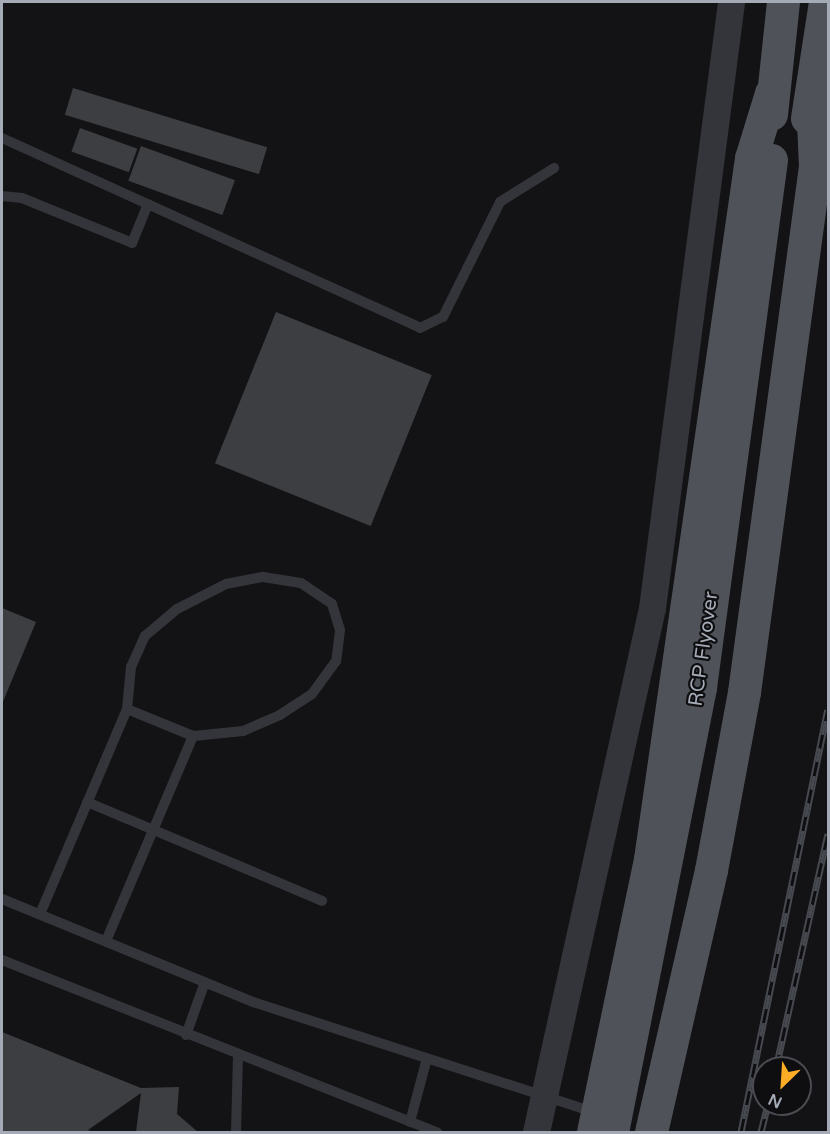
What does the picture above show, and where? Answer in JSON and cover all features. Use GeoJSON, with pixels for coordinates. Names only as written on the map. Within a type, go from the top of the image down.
{"type":"FeatureCollection","features":[{"type":"Feature","properties":{"kind":"main road"},"geometry":{"type":"LineString","coordinates":[[626,1128],[650,859],[751,158],[771,93],[783,2]]}},
{"type":"Feature","properties":{"kind":"main road"},"geometry":{"type":"LineString","coordinates":[[626,1128],[711,870],[744,692],[815,166],[813,99],[825,2]]}},
{"type":"Feature","properties":{"kind":"main road"},"geometry":{"type":"LineString","coordinates":[[771,93],[782,162]]}},
{"type":"Feature","properties":{"kind":"main road"},"geometry":{"type":"LineString","coordinates":[[782,162],[813,99]]}},
{"type":"Feature","properties":{"kind":"main road","name":"RCP Flyover"},"geometry":{"type":"LineString","coordinates":[[626,1128],[700,687],[782,162]]}},
{"type":"Feature","properties":{"kind":"street"},"geometry":{"type":"LineString","coordinates":[[536,1132],[652,608],[731,2]]}},
{"type":"Feature","properties":{"kind":"lane"},"geometry":{"type":"LineString","coordinates":[[2,138],[420,328],[443,317],[500,202],[554,168]]}},
{"type":"Feature","properties":{"kind":"lane"},"geometry":{"type":"LineString","coordinates":[[2,196],[22,198],[132,243],[148,204]]}},
{"type":"Feature","properties":{"kind":"lane"},"geometry":{"type":"LineString","coordinates":[[40,914],[127,709],[131,667],[145,636],[177,609],[226,584],[263,577],[301,583],[332,604],[340,630],[336,661],[312,694],[243,731],[193,736],[127,709]]}},
{"type":"Feature","properties":{"kind":"lane"},"geometry":{"type":"LineString","coordinates":[[106,941],[193,736]]}},
{"type":"Feature","properties":{"kind":"lane"},"geometry":{"type":"LineString","coordinates":[[87,802],[322,901]]}},
{"type":"Feature","properties":{"kind":"lane"},"geometry":{"type":"LineString","coordinates":[[2,899],[205,982],[544,1097],[626,1128]]}},
{"type":"Feature","properties":{"kind":"lane"},"geometry":{"type":"LineString","coordinates":[[2,960],[238,1057],[438,1132]]}},
{"type":"Feature","properties":{"kind":"lane"},"geometry":{"type":"LineString","coordinates":[[186,1035],[205,982]]}},
{"type":"Feature","properties":{"kind":"lane"},"geometry":{"type":"LineString","coordinates":[[236,1132],[238,1057]]}},
{"type":"Feature","properties":{"kind":"lane"},"geometry":{"type":"LineString","coordinates":[[410,1122],[427,1058]]}},
{"type":"Feature","properties":{"kind":"building"},"geometry":{"type":"Polygon","coordinates":[[[73,88],[267,147],[259,174],[65,115],[73,88]]]}},
{"type":"Feature","properties":{"kind":"building"},"geometry":{"type":"Polygon","coordinates":[[[80,128],[137,149],[129,172],[71,151],[80,128]]]}},
{"type":"Feature","properties":{"kind":"building"},"geometry":{"type":"Polygon","coordinates":[[[141,146],[235,180],[222,215],[128,181],[141,146]]]}},
{"type":"Feature","properties":{"kind":"building"},"geometry":{"type":"Polygon","coordinates":[[[276,312],[432,375],[371,526],[215,463],[276,312]]]}},
{"type":"Feature","properties":{"kind":"building"},"geometry":{"type":"Polygon","coordinates":[[[2,608],[36,622],[2,704],[2,608]]]}},
{"type":"Feature","properties":{"kind":"building"},"geometry":{"type":"Polygon","coordinates":[[[2,1032],[141,1088],[179,1087],[177,1114],[198,1132],[136,1132],[141,1093],[88,1130],[93,1132],[2,1132],[2,1032]]]}},
{"type":"Feature","properties":{"kind":"railway"},"geometry":{"type":"LineString","coordinates":[[741,1132],[828,710]]}},
{"type":"Feature","properties":{"kind":"railway"},"geometry":{"type":"LineString","coordinates":[[779,1056],[828,834]]}},
{"type":"Feature","properties":{"kind":"railway"},"geometry":{"type":"LineString","coordinates":[[761,1132],[765,1116]]}}]}
